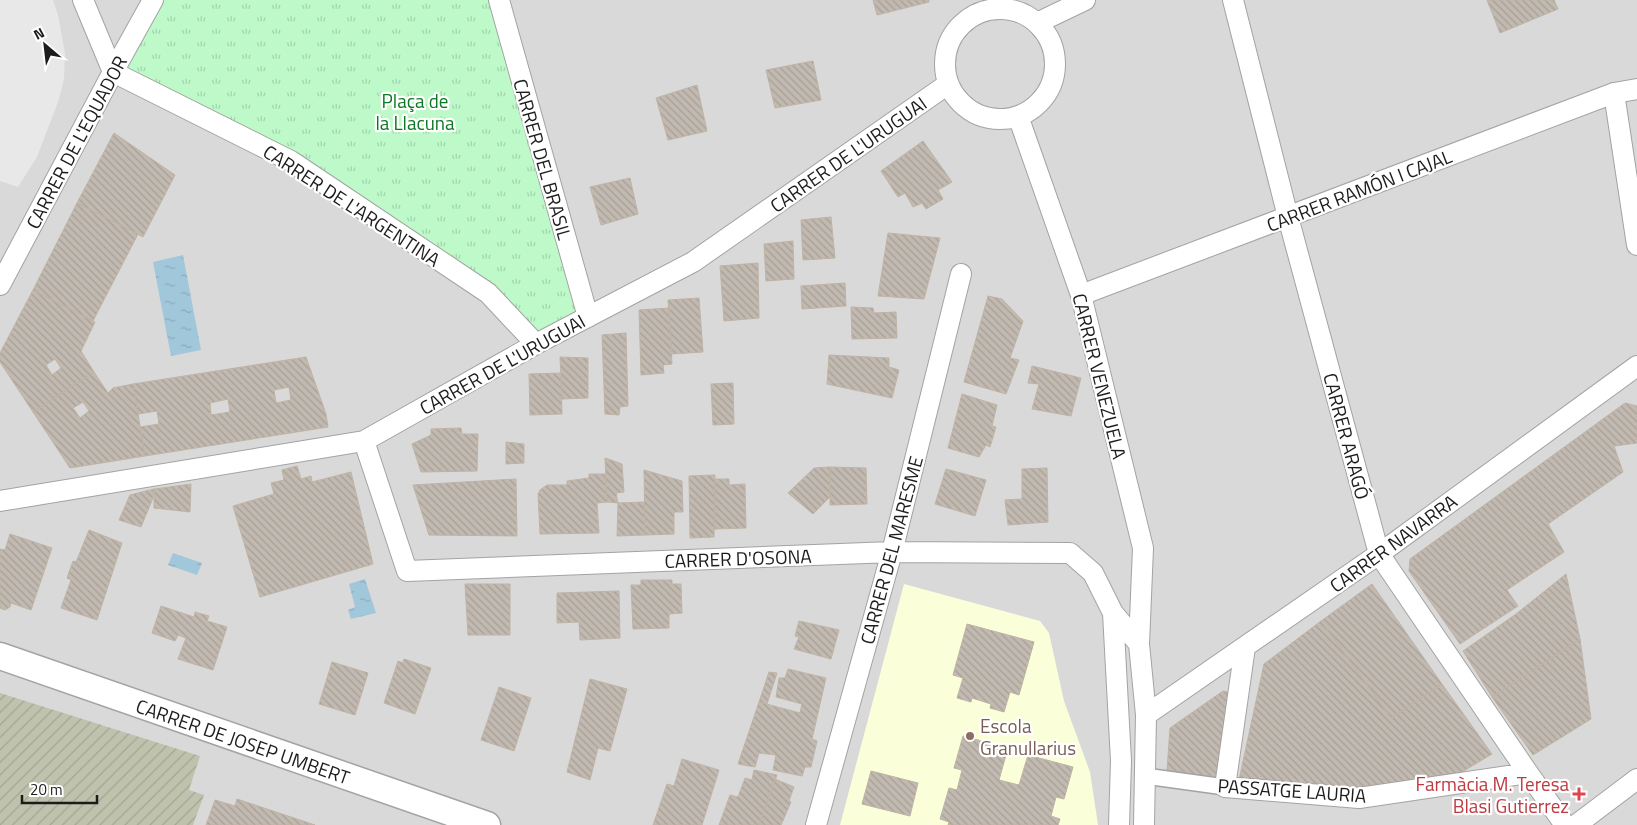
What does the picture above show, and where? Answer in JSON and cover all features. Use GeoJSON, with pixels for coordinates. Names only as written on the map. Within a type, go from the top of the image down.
{"type":"FeatureCollection","features":[{"type":"Feature","properties":{"kind":"street"},"geometry":{"type":"LineString","coordinates":[[83,0],[112,72]]}},
{"type":"Feature","properties":{"kind":"street","name":"CARRER DE L'EQUADOR"},"geometry":{"type":"LineString","coordinates":[[0,285],[112,72],[154,0]]}},
{"type":"Feature","properties":{"kind":"street","name":"CARRER DEL BRASIL"},"geometry":{"type":"LineString","coordinates":[[499,0],[588,317]]}},
{"type":"Feature","properties":{"kind":"street"},"geometry":{"type":"LineString","coordinates":[[1036,22],[1084,0]]}},
{"type":"Feature","properties":{"kind":"street","name":"CARRER ARAGÓ"},"geometry":{"type":"LineString","coordinates":[[1233,0],[1288,217],[1379,554],[1565,825]]}},
{"type":"Feature","properties":{"kind":"street"},"geometry":{"type":"LineString","coordinates":[[981,6],[1022,13],[1036,22],[1046,34],[1053,49],[1055,67],[1050,87],[1040,102],[1018,116],[998,119],[980,116],[963,105],[948,84],[944,60],[948,44],[959,26],[981,6]]}},
{"type":"Feature","properties":{"kind":"street","name":"CARRER DE L'ARGENTINA"},"geometry":{"type":"LineString","coordinates":[[112,72],[290,161],[488,293],[536,344]]}},
{"type":"Feature","properties":{"kind":"street","name":"CARRER DE L'URUGUAI"},"geometry":{"type":"LineString","coordinates":[[0,501],[364,441],[536,344],[693,262],[948,84]]}},
{"type":"Feature","properties":{"kind":"street","name":"CARRER RAMÓN I CAJAL"},"geometry":{"type":"LineString","coordinates":[[1081,296],[1614,93],[1637,89]]}},
{"type":"Feature","properties":{"kind":"street"},"geometry":{"type":"LineString","coordinates":[[1614,93],[1637,245]]}},
{"type":"Feature","properties":{"kind":"street","name":"CARRER VENEZUELA"},"geometry":{"type":"LineString","coordinates":[[1018,116],[1081,296],[1143,548],[1139,644],[1146,715],[1144,825]]}},
{"type":"Feature","properties":{"kind":"street","name":"CARRER DEL MARESME"},"geometry":{"type":"LineString","coordinates":[[816,825],[892,552],[961,274]]}},
{"type":"Feature","properties":{"kind":"street","name":"CARRER NAVARRA"},"geometry":{"type":"LineString","coordinates":[[1146,715],[1379,554],[1637,366]]}},
{"type":"Feature","properties":{"kind":"street","name":"CARRER D'OSONA"},"geometry":{"type":"LineString","coordinates":[[364,441],[407,571],[892,552],[1070,553],[1092,573],[1113,613]]}},
{"type":"Feature","properties":{"kind":"street"},"geometry":{"type":"LineString","coordinates":[[1113,613],[1139,644]]}},
{"type":"Feature","properties":{"kind":"street"},"geometry":{"type":"LineString","coordinates":[[1113,613],[1122,762],[1119,825]]}},
{"type":"Feature","properties":{"kind":"street"},"geometry":{"type":"LineString","coordinates":[[1225,786],[1245,647]]}},
{"type":"Feature","properties":{"kind":"street","name":"CARRER DE JOSEP UMBERT"},"geometry":{"type":"LineString","coordinates":[[0,656],[487,825]]}},
{"type":"Feature","properties":{"kind":"street","name":"PASSATGE LAURIA"},"geometry":{"type":"LineString","coordinates":[[1145,776],[1225,786],[1359,798],[1528,773]]}},
{"type":"Feature","properties":{"kind":"street"},"geometry":{"type":"LineString","coordinates":[[1576,825],[1637,779]]}},
{"type":"Feature","properties":{"kind":"shaded area"},"geometry":{"type":"Polygon","coordinates":[[[0,0],[1637,0],[1637,825],[0,825],[0,0]]]}},
{"type":"Feature","properties":{"kind":"shaded area"},"geometry":{"type":"Polygon","coordinates":[[[0,0],[53,0],[58,15],[65,53],[64,79],[58,102],[37,157],[18,187],[0,181],[0,0]]]}},
{"type":"Feature","properties":{"kind":"shaded area","name":"Escola Granullarius"},"geometry":{"type":"Polygon","coordinates":[[[904,584],[1040,621],[1049,633],[1064,701],[1090,772],[1098,825],[840,825],[904,584]]]}},
{"type":"Feature","properties":{"kind":"shaded area"},"geometry":{"type":"Polygon","coordinates":[[[0,693],[200,756],[189,790],[204,795],[193,825],[0,825],[0,693]]]}},
{"type":"Feature","properties":{"kind":"green space","name":"Plaça de la Llacuna"},"geometry":{"type":"Polygon","coordinates":[[[153,0],[499,0],[588,317],[536,344],[488,293],[291,161],[113,72],[153,0]]]}},
{"type":"Feature","properties":{"kind":"water"},"geometry":{"type":"Polygon","coordinates":[[[183,255],[201,350],[171,356],[153,262],[183,255]]]}},
{"type":"Feature","properties":{"kind":"water"},"geometry":{"type":"Polygon","coordinates":[[[173,553],[202,563],[197,575],[168,565],[173,553]]]}},
{"type":"Feature","properties":{"kind":"water"},"geometry":{"type":"Polygon","coordinates":[[[365,579],[376,613],[351,619],[348,610],[355,607],[349,584],[365,579]]]}},
{"type":"Feature","properties":{"kind":"building"},"geometry":{"type":"Polygon","coordinates":[[[873,0],[929,0],[929,2],[877,15],[873,0]]]}},
{"type":"Feature","properties":{"kind":"building"},"geometry":{"type":"Polygon","coordinates":[[[1487,0],[1554,0],[1558,9],[1500,33],[1487,0]]]}},
{"type":"Feature","properties":{"kind":"building"},"geometry":{"type":"Polygon","coordinates":[[[813,61],[821,100],[775,108],[766,70],[813,61]]]}},
{"type":"Feature","properties":{"kind":"building"},"geometry":{"type":"Polygon","coordinates":[[[697,85],[707,131],[668,140],[656,98],[697,85]]]}},
{"type":"Feature","properties":{"kind":"building"},"geometry":{"type":"Polygon","coordinates":[[[114,133],[175,175],[143,237],[77,203],[114,133]]]}},
{"type":"Feature","properties":{"kind":"building"},"geometry":{"type":"Polygon","coordinates":[[[923,141],[952,182],[938,190],[943,199],[926,209],[922,203],[913,207],[905,193],[898,197],[881,171],[923,141]]]}},
{"type":"Feature","properties":{"kind":"building"},"geometry":{"type":"Polygon","coordinates":[[[630,178],[638,214],[601,225],[590,187],[630,178]]]}},
{"type":"Feature","properties":{"kind":"building"},"geometry":{"type":"Polygon","coordinates":[[[77,203],[138,234],[93,321],[33,290],[77,203]]]}},
{"type":"Feature","properties":{"kind":"building"},"geometry":{"type":"Polygon","coordinates":[[[831,217],[835,258],[803,260],[801,220],[831,217]]]}},
{"type":"Feature","properties":{"kind":"building"},"geometry":{"type":"Polygon","coordinates":[[[888,233],[940,238],[924,299],[878,296],[888,233]]]}},
{"type":"Feature","properties":{"kind":"building"},"geometry":{"type":"Polygon","coordinates":[[[793,241],[794,279],[766,281],[764,244],[793,241]]]}},
{"type":"Feature","properties":{"kind":"building"},"geometry":{"type":"Polygon","coordinates":[[[758,263],[759,318],[724,321],[720,266],[758,263]]]}},
{"type":"Feature","properties":{"kind":"building"},"geometry":{"type":"Polygon","coordinates":[[[845,283],[846,306],[802,309],[801,286],[845,283]]]}},
{"type":"Feature","properties":{"kind":"building"},"geometry":{"type":"Polygon","coordinates":[[[33,290],[95,322],[81,351],[94,372],[33,412],[0,362],[0,353],[33,290]],[[55,359],[46,365],[52,375],[61,368],[55,359]]]}},
{"type":"Feature","properties":{"kind":"building"},"geometry":{"type":"Polygon","coordinates":[[[988,296],[1002,299],[1023,321],[1010,358],[1019,360],[1006,394],[964,382],[988,296]]]}},
{"type":"Feature","properties":{"kind":"building"},"geometry":{"type":"Polygon","coordinates":[[[699,298],[703,352],[672,354],[668,300],[699,298]]]}},
{"type":"Feature","properties":{"kind":"building"},"geometry":{"type":"Polygon","coordinates":[[[851,307],[873,308],[874,313],[896,312],[897,338],[852,339],[851,307]]]}},
{"type":"Feature","properties":{"kind":"building"},"geometry":{"type":"Polygon","coordinates":[[[669,308],[672,364],[663,365],[664,373],[641,375],[639,310],[669,308]]]}},
{"type":"Feature","properties":{"kind":"building"},"geometry":{"type":"Polygon","coordinates":[[[626,333],[628,406],[620,407],[619,415],[605,414],[602,335],[626,333]]]}},
{"type":"Feature","properties":{"kind":"building"},"geometry":{"type":"Polygon","coordinates":[[[829,355],[889,358],[889,367],[899,370],[892,398],[827,384],[829,355]]]}},
{"type":"Feature","properties":{"kind":"building"},"geometry":{"type":"Polygon","coordinates":[[[306,357],[326,414],[328,427],[145,456],[140,427],[159,424],[157,411],[138,414],[133,384],[306,357]],[[289,387],[274,390],[276,403],[291,400],[289,387]],[[228,399],[210,403],[211,415],[230,412],[228,399]]]}},
{"type":"Feature","properties":{"kind":"building"},"geometry":{"type":"Polygon","coordinates":[[[560,357],[588,358],[588,398],[562,399],[560,357]]]}},
{"type":"Feature","properties":{"kind":"building"},"geometry":{"type":"Polygon","coordinates":[[[1032,366],[1081,378],[1071,416],[1032,409],[1039,384],[1028,383],[1032,366]]]}},
{"type":"Feature","properties":{"kind":"building"},"geometry":{"type":"Polygon","coordinates":[[[94,372],[108,393],[113,388],[133,384],[145,456],[70,468],[33,412],[94,372]],[[83,402],[73,408],[80,418],[89,411],[83,402]]]}},
{"type":"Feature","properties":{"kind":"building"},"geometry":{"type":"Polygon","coordinates":[[[561,373],[562,414],[530,415],[529,374],[561,373]]]}},
{"type":"Feature","properties":{"kind":"building"},"geometry":{"type":"Polygon","coordinates":[[[733,383],[734,424],[713,425],[711,384],[733,383]]]}},
{"type":"Feature","properties":{"kind":"building"},"geometry":{"type":"Polygon","coordinates":[[[962,394],[997,405],[992,426],[996,427],[990,447],[986,445],[979,457],[948,448],[962,394]]]}},
{"type":"Feature","properties":{"kind":"building"},"geometry":{"type":"Polygon","coordinates":[[[1625,403],[1637,406],[1637,443],[1614,446],[1623,472],[1548,524],[1564,552],[1507,590],[1518,606],[1460,644],[1409,571],[1410,559],[1625,403]]]}},
{"type":"Feature","properties":{"kind":"building"},"geometry":{"type":"Polygon","coordinates":[[[461,428],[462,434],[478,434],[477,471],[421,472],[412,444],[431,435],[431,429],[461,428]]]}},
{"type":"Feature","properties":{"kind":"building"},"geometry":{"type":"Polygon","coordinates":[[[506,442],[524,444],[524,463],[506,464],[506,442]]]}},
{"type":"Feature","properties":{"kind":"building"},"geometry":{"type":"Polygon","coordinates":[[[605,458],[622,464],[624,492],[616,493],[618,503],[607,502],[605,458]]]}},
{"type":"Feature","properties":{"kind":"building"},"geometry":{"type":"Polygon","coordinates":[[[297,466],[301,479],[311,476],[312,482],[351,472],[373,564],[260,597],[233,506],[274,494],[271,483],[284,480],[282,470],[297,466]]]}},
{"type":"Feature","properties":{"kind":"building"},"geometry":{"type":"Polygon","coordinates":[[[830,467],[866,468],[867,504],[830,505],[830,467]]]}},
{"type":"Feature","properties":{"kind":"building"},"geometry":{"type":"Polygon","coordinates":[[[830,467],[830,497],[813,514],[788,493],[814,468],[830,467]]]}},
{"type":"Feature","properties":{"kind":"building"},"geometry":{"type":"Polygon","coordinates":[[[1047,468],[1048,522],[1008,525],[1005,500],[1022,499],[1022,469],[1047,468]]]}},
{"type":"Feature","properties":{"kind":"building"},"geometry":{"type":"Polygon","coordinates":[[[946,469],[986,480],[975,516],[935,504],[946,469]]]}},
{"type":"Feature","properties":{"kind":"building"},"geometry":{"type":"Polygon","coordinates":[[[644,470],[682,481],[683,512],[674,512],[674,534],[645,535],[644,470]]]}},
{"type":"Feature","properties":{"kind":"building"},"geometry":{"type":"Polygon","coordinates":[[[589,474],[605,474],[607,502],[597,503],[599,533],[540,534],[538,494],[540,490],[547,485],[567,485],[567,481],[589,478],[589,474]]]}},
{"type":"Feature","properties":{"kind":"building"},"geometry":{"type":"Polygon","coordinates":[[[715,475],[714,537],[690,538],[689,476],[715,475]]]}},
{"type":"Feature","properties":{"kind":"building"},"geometry":{"type":"Polygon","coordinates":[[[516,479],[517,536],[429,535],[413,485],[516,479]]]}},
{"type":"Feature","properties":{"kind":"building"},"geometry":{"type":"Polygon","coordinates":[[[715,479],[729,479],[729,485],[745,484],[746,528],[714,529],[715,479]]]}},
{"type":"Feature","properties":{"kind":"building"},"geometry":{"type":"Polygon","coordinates":[[[191,484],[190,512],[154,508],[154,489],[191,484]]]}},
{"type":"Feature","properties":{"kind":"building"},"geometry":{"type":"Polygon","coordinates":[[[154,489],[153,498],[141,527],[119,520],[130,495],[154,489]]]}},
{"type":"Feature","properties":{"kind":"building"},"geometry":{"type":"Polygon","coordinates":[[[644,502],[645,535],[617,536],[618,503],[644,502]]]}},
{"type":"Feature","properties":{"kind":"building"},"geometry":{"type":"Polygon","coordinates":[[[89,530],[122,543],[97,620],[61,608],[71,580],[67,578],[73,561],[76,562],[89,530]]]}},
{"type":"Feature","properties":{"kind":"building"},"geometry":{"type":"Polygon","coordinates":[[[10,534],[52,548],[31,610],[11,603],[10,607],[5,610],[0,608],[0,549],[5,550],[10,534]]]}},
{"type":"Feature","properties":{"kind":"building"},"geometry":{"type":"Polygon","coordinates":[[[1566,574],[1580,639],[1492,697],[1463,651],[1516,614],[1566,574]]]}},
{"type":"Feature","properties":{"kind":"building"},"geometry":{"type":"Polygon","coordinates":[[[641,580],[672,580],[672,584],[681,584],[682,613],[669,614],[669,628],[633,629],[631,585],[641,585],[641,580]]]}},
{"type":"Feature","properties":{"kind":"building"},"geometry":{"type":"Polygon","coordinates":[[[465,584],[510,584],[510,635],[468,635],[465,584]]]}},
{"type":"Feature","properties":{"kind":"building"},"geometry":{"type":"Polygon","coordinates":[[[1372,584],[1442,684],[1391,718],[1321,621],[1372,584]]]}},
{"type":"Feature","properties":{"kind":"building"},"geometry":{"type":"Polygon","coordinates":[[[619,591],[620,638],[580,640],[579,622],[557,623],[557,593],[619,591]]]}},
{"type":"Feature","properties":{"kind":"building"},"geometry":{"type":"Polygon","coordinates":[[[161,606],[194,617],[195,612],[209,616],[207,621],[227,627],[213,670],[178,659],[186,638],[178,635],[175,641],[152,633],[161,606]]]}},
{"type":"Feature","properties":{"kind":"building"},"geometry":{"type":"Polygon","coordinates":[[[799,621],[839,630],[831,659],[794,649],[799,637],[795,636],[799,621]]]}},
{"type":"Feature","properties":{"kind":"building"},"geometry":{"type":"Polygon","coordinates":[[[1321,621],[1391,718],[1442,684],[1492,754],[1462,772],[1355,791],[1239,780],[1264,664],[1321,621]]]}},
{"type":"Feature","properties":{"kind":"building"},"geometry":{"type":"Polygon","coordinates":[[[967,624],[1034,642],[1019,695],[1010,692],[1004,712],[990,708],[991,704],[972,698],[971,702],[957,698],[963,678],[953,675],[967,624]]]}},
{"type":"Feature","properties":{"kind":"building"},"geometry":{"type":"Polygon","coordinates":[[[1580,639],[1591,719],[1533,755],[1492,697],[1580,639]]]}},
{"type":"Feature","properties":{"kind":"building"},"geometry":{"type":"Polygon","coordinates":[[[404,659],[431,668],[415,714],[384,703],[398,661],[403,663],[404,659]]]}},
{"type":"Feature","properties":{"kind":"building"},"geometry":{"type":"Polygon","coordinates":[[[332,662],[368,673],[355,715],[319,704],[332,662]]]}},
{"type":"Feature","properties":{"kind":"building"},"geometry":{"type":"Polygon","coordinates":[[[788,669],[826,678],[812,739],[817,741],[811,767],[805,767],[802,776],[773,770],[776,755],[759,753],[755,767],[738,764],[759,702],[800,713],[802,704],[776,697],[779,678],[785,678],[788,669]]]}},
{"type":"Feature","properties":{"kind":"building"},"geometry":{"type":"Polygon","coordinates":[[[769,672],[777,673],[767,704],[759,702],[769,672]]]}},
{"type":"Feature","properties":{"kind":"building"},"geometry":{"type":"Polygon","coordinates":[[[590,679],[627,689],[610,751],[598,748],[590,780],[567,772],[590,679]]]}},
{"type":"Feature","properties":{"kind":"building"},"geometry":{"type":"Polygon","coordinates":[[[499,687],[531,698],[514,751],[481,740],[499,687]]]}},
{"type":"Feature","properties":{"kind":"building"},"geometry":{"type":"Polygon","coordinates":[[[1223,691],[1231,693],[1217,778],[1167,770],[1170,728],[1223,691]]]}},
{"type":"Feature","properties":{"kind":"building"},"geometry":{"type":"Polygon","coordinates":[[[963,736],[1008,748],[999,780],[1019,785],[1028,755],[1073,767],[1064,799],[1056,797],[1051,816],[1060,819],[1058,825],[948,825],[949,822],[940,819],[949,788],[957,790],[962,770],[954,768],[963,736]]]}},
{"type":"Feature","properties":{"kind":"building"},"geometry":{"type":"Polygon","coordinates":[[[682,759],[719,770],[702,825],[653,825],[667,784],[674,786],[682,759]]]}},
{"type":"Feature","properties":{"kind":"building"},"geometry":{"type":"Polygon","coordinates":[[[754,770],[777,775],[759,825],[719,825],[730,795],[738,797],[745,778],[752,780],[754,770]]]}},
{"type":"Feature","properties":{"kind":"building"},"geometry":{"type":"Polygon","coordinates":[[[871,771],[918,783],[910,816],[862,804],[871,771]]]}},
{"type":"Feature","properties":{"kind":"building"},"geometry":{"type":"Polygon","coordinates":[[[775,779],[794,787],[789,801],[791,802],[781,825],[759,825],[775,779]]]}},
{"type":"Feature","properties":{"kind":"building"},"geometry":{"type":"Polygon","coordinates":[[[237,799],[315,825],[206,825],[215,800],[235,806],[237,799]]]}},
{"type":"Feature","properties":{"kind":"place","name":"Escola Granullarius"},"geometry":{"type":"Point","coordinates":[970,736]}},
{"type":"Feature","properties":{"kind":"place","name":"Farmàcia M. Teresa Blasi Gutierrez"},"geometry":{"type":"Point","coordinates":[1579,794]}}]}
